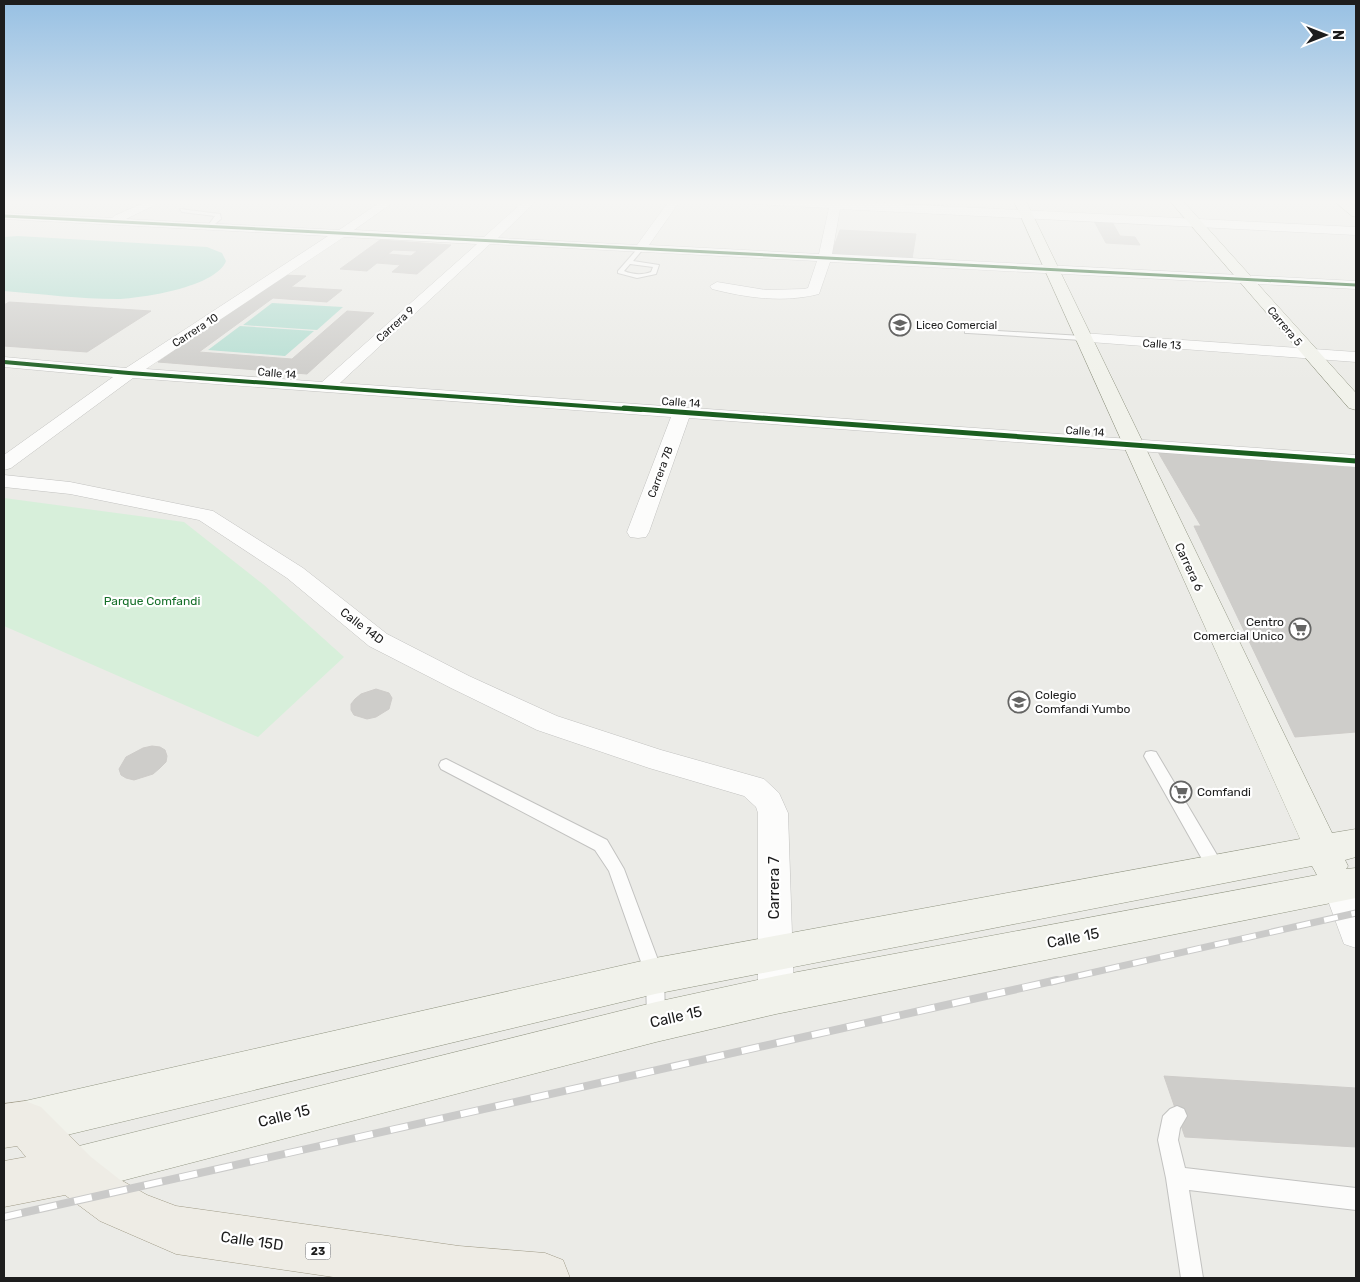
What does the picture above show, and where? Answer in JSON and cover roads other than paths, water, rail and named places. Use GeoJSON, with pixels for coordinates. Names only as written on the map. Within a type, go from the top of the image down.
{"type":"FeatureCollection","features":[{"type":"Feature","properties":{"kind":"main road","name":"Carrera 6"},"geometry":{"type":"LineString","coordinates":[[1047,261],[1132,444],[1340,846],[1348,885]]}},
{"type":"Feature","properties":{"kind":"main road","name":"Carrera 5"},"geometry":{"type":"LineString","coordinates":[[1229,261],[1356,404]]}},
{"type":"Feature","properties":{"kind":"main road"},"geometry":{"type":"LineString","coordinates":[[14,1124],[655,976],[1340,846]]}},
{"type":"Feature","properties":{"kind":"main road","name":"Calle 15"},"geometry":{"type":"LineString","coordinates":[[4,1184],[71,1171],[656,1022],[776,996],[1348,885]]}},
{"type":"Feature","properties":{"kind":"main road","name":"Calle 15D"},"geometry":{"type":"LineString","coordinates":[[14,1124],[102,1195],[132,1212],[176,1230],[459,1275],[545,1278]]}},
{"type":"Feature","properties":{"kind":"street","name":"Carrera 10"},"geometry":{"type":"LineString","coordinates":[[4,464],[130,373],[299,261]]}},
{"type":"Feature","properties":{"kind":"street","name":"Carrera 9"},"geometry":{"type":"LineString","coordinates":[[326,387],[465,261]]}},
{"type":"Feature","properties":{"kind":"street"},"geometry":{"type":"LineString","coordinates":[[717,286],[745,292],[808,293],[817,288],[824,261]]}},
{"type":"Feature","properties":{"kind":"street"},"geometry":{"type":"LineString","coordinates":[[892,261],[1356,285]]}},
{"type":"Feature","properties":{"kind":"street","name":"Calle 13"},"geometry":{"type":"LineString","coordinates":[[1082,338],[1356,357]]}},
{"type":"Feature","properties":{"kind":"street","name":"Calle 14"},"geometry":{"type":"LineString","coordinates":[[4,362],[130,373],[1356,461]]}},
{"type":"Feature","properties":{"kind":"street","name":"Carrera 7B"},"geometry":{"type":"LineString","coordinates":[[638,532],[682,412]]}},
{"type":"Feature","properties":{"kind":"street","name":"Calle 14D"},"geometry":{"type":"LineString","coordinates":[[4,481],[70,488],[206,514],[295,573],[378,640],[460,682],[548,723],[659,760],[754,787]]}},
{"type":"Feature","properties":{"kind":"street","name":"Carrera 7"},"geometry":{"type":"LineString","coordinates":[[754,787],[770,802],[773,813],[776,996]]}},
{"type":"Feature","properties":{"kind":"street","name":"Carrera 6"},"geometry":{"type":"LineString","coordinates":[[1348,885],[1356,933]]}},
{"type":"Feature","properties":{"kind":"lane"},"geometry":{"type":"LineString","coordinates":[[629,262],[651,264],[657,266],[654,273],[649,276],[621,274],[629,262]]}},
{"type":"Feature","properties":{"kind":"lane","name":"Calle 13"},"geometry":{"type":"LineString","coordinates":[[968,331],[1082,338]]}},
{"type":"Feature","properties":{"kind":"lane"},"geometry":{"type":"LineString","coordinates":[[1151,756],[1217,870]]}},
{"type":"Feature","properties":{"kind":"lane"},"geometry":{"type":"LineString","coordinates":[[446,764],[584,834],[601,845],[616,869],[655,976],[656,1022]]}},
{"type":"Feature","properties":{"kind":"lane"},"geometry":{"type":"LineString","coordinates":[[1177,1116],[1170,1123],[1168,1140],[1177,1178],[1192,1278]]}},
{"type":"Feature","properties":{"kind":"lane"},"geometry":{"type":"LineString","coordinates":[[1177,1178],[1356,1199]]}},
{"type":"Feature","properties":{"kind":"railway"},"geometry":{"type":"LineString","coordinates":[[1051,982],[1356,913]]}},
{"type":"Feature","properties":{"kind":"railway"},"geometry":{"type":"LineString","coordinates":[[4,1217],[1057,980]]}},
{"type":"Feature","properties":{"kind":"place","name":"Liceo Comercial"},"geometry":{"type":"Point","coordinates":[900,325]}},
{"type":"Feature","properties":{"kind":"place","name":"Centro Comercial Unico"},"geometry":{"type":"Point","coordinates":[1300,629]}},
{"type":"Feature","properties":{"kind":"place","name":"Colegio Comfandi Yumbo"},"geometry":{"type":"Point","coordinates":[1019,702]}},
{"type":"Feature","properties":{"kind":"place","name":"Comfandi"},"geometry":{"type":"Point","coordinates":[1181,792]}},
{"type":"Feature","properties":{"kind":"park label","name":"Parque Comfandi"},"geometry":{"type":"Point","coordinates":[152,601]}}]}
